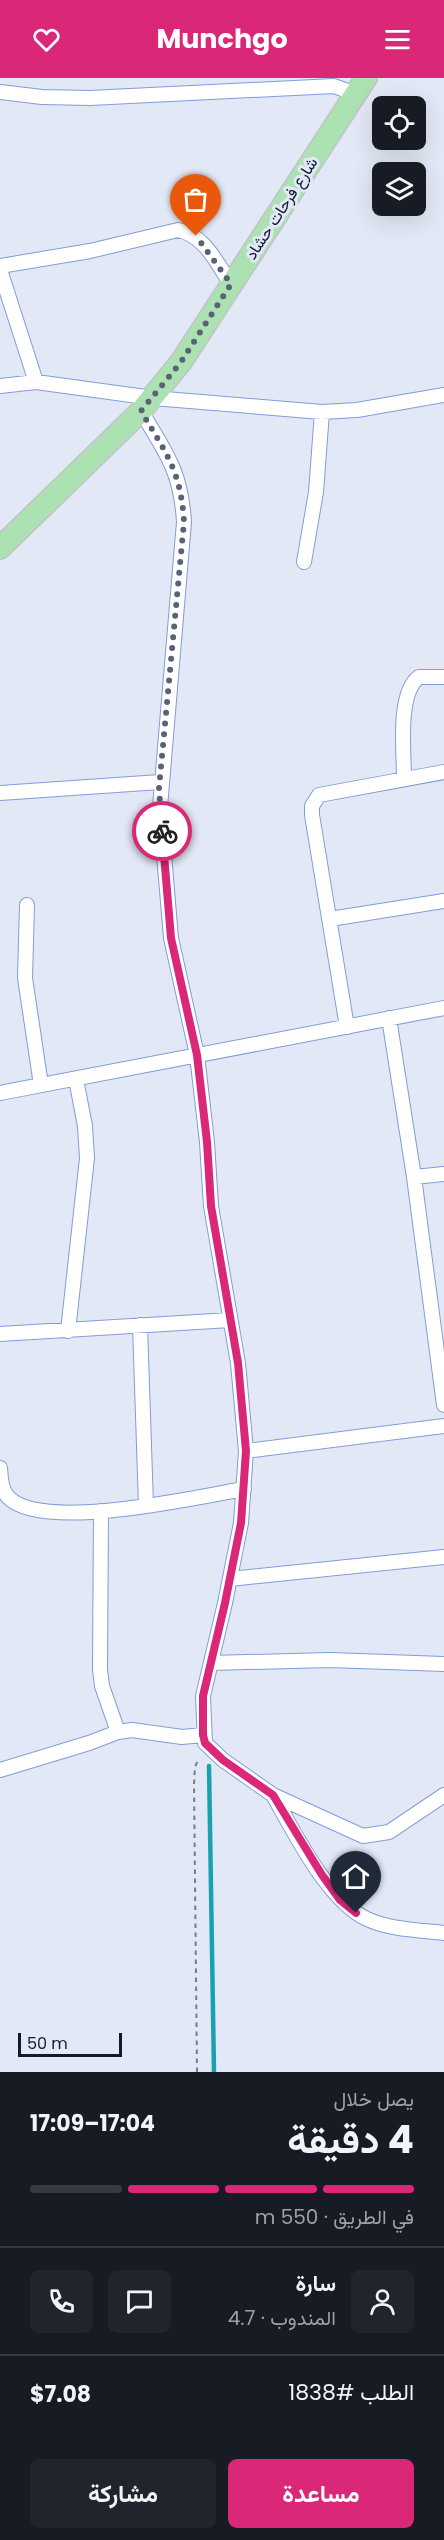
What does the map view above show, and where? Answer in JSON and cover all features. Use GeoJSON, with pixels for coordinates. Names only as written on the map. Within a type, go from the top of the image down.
{"type":"FeatureCollection","features":[{"type":"Feature","properties":{"kind":"main road","name":"شارع فرحات حشاد"},"geometry":{"type":"LineString","coordinates":[[0,548],[147,405],[181,362],[361,86]]}},
{"type":"Feature","properties":{"kind":"street"},"geometry":{"type":"LineString","coordinates":[[0,92],[82,98],[361,86]]}},
{"type":"Feature","properties":{"kind":"street"},"geometry":{"type":"LineString","coordinates":[[36,382],[0,268],[90,251],[178,230],[196,236],[231,284]]}},
{"type":"Feature","properties":{"kind":"street"},"geometry":{"type":"LineString","coordinates":[[0,386],[36,382],[147,405],[322,412],[357,410],[444,395]]}},
{"type":"Feature","properties":{"kind":"street"},"geometry":{"type":"LineString","coordinates":[[147,405],[176,470],[184,522],[160,782],[171,938],[197,1055],[207,1142],[211,1206],[238,1363],[246,1451],[244,1489],[230,1579],[203,1696],[204,1739],[223,1760],[273,1795],[363,1836],[376,1836],[389,1832],[444,1795]]}},
{"type":"Feature","properties":{"kind":"street"},"geometry":{"type":"LineString","coordinates":[[304,562],[316,492],[322,412]]}},
{"type":"Feature","properties":{"kind":"street"},"geometry":{"type":"LineString","coordinates":[[404,778],[405,704],[408,689],[419,677],[444,677]]}},
{"type":"Feature","properties":{"kind":"street"},"geometry":{"type":"LineString","coordinates":[[347,1027],[312,814],[314,800],[319,795],[444,772]]}},
{"type":"Feature","properties":{"kind":"street"},"geometry":{"type":"LineString","coordinates":[[0,793],[160,782]]}},
{"type":"Feature","properties":{"kind":"street"},"geometry":{"type":"LineString","coordinates":[[330,919],[444,901]]}},
{"type":"Feature","properties":{"kind":"street"},"geometry":{"type":"LineString","coordinates":[[27,905],[25,978],[41,1086]]}},
{"type":"Feature","properties":{"kind":"street"},"geometry":{"type":"LineString","coordinates":[[0,1093],[444,1008]]}},
{"type":"Feature","properties":{"kind":"street"},"geometry":{"type":"LineString","coordinates":[[389,1018],[440,1337],[444,1405]]}},
{"type":"Feature","properties":{"kind":"street"},"geometry":{"type":"LineString","coordinates":[[68,1331],[87,1158],[85,1126],[76,1079]]}},
{"type":"Feature","properties":{"kind":"street"},"geometry":{"type":"LineString","coordinates":[[414,1177],[444,1174]]}},
{"type":"Feature","properties":{"kind":"street"},"geometry":{"type":"LineString","coordinates":[[0,1334],[230,1320]]}},
{"type":"Feature","properties":{"kind":"street"},"geometry":{"type":"LineString","coordinates":[[140,1325],[146,1506]]}},
{"type":"Feature","properties":{"kind":"street"},"geometry":{"type":"LineString","coordinates":[[246,1451],[444,1426]]}},
{"type":"Feature","properties":{"kind":"street"},"geometry":{"type":"LineString","coordinates":[[0,1468],[2,1487],[8,1498],[20,1506],[59,1513],[146,1506],[244,1489]]}},
{"type":"Feature","properties":{"kind":"street"},"geometry":{"type":"LineString","coordinates":[[101,1511],[100,1669],[102,1686],[118,1732]]}},
{"type":"Feature","properties":{"kind":"street"},"geometry":{"type":"LineString","coordinates":[[230,1579],[444,1557]]}},
{"type":"Feature","properties":{"kind":"street"},"geometry":{"type":"LineString","coordinates":[[211,1663],[330,1660],[444,1664]]}},
{"type":"Feature","properties":{"kind":"street"},"geometry":{"type":"LineString","coordinates":[[0,1770],[118,1732],[132,1730],[204,1739]]}},
{"type":"Feature","properties":{"kind":"street"},"geometry":{"type":"LineString","coordinates":[[273,1795],[340,1900],[356,1913],[390,1927],[444,1934]]}},
{"type":"Feature","properties":{"kind":"path"},"geometry":{"type":"LineString","coordinates":[[197,2072],[194,1784],[195,1767],[204,1739]]}},
{"type":"Feature","properties":{"kind":"waterway"},"geometry":{"type":"LineString","coordinates":[[209,1766],[214,2072]]}},
{"type":"Feature","properties":{"kind":"way so far"},"geometry":{"type":"LineString","coordinates":[[162,831],[159,788],[184,522],[183,501],[176,470],[141,411],[181,362],[231,284],[196,236]]}},
{"type":"Feature","properties":{"kind":"route"},"geometry":{"type":"LineString","coordinates":[[162,831],[171,938],[197,1055],[207,1142],[211,1206],[238,1363],[246,1451],[241,1523],[203,1696],[203,1735],[205,1743],[223,1760],[273,1795],[322,1875],[340,1900],[356,1913]]}}]}
